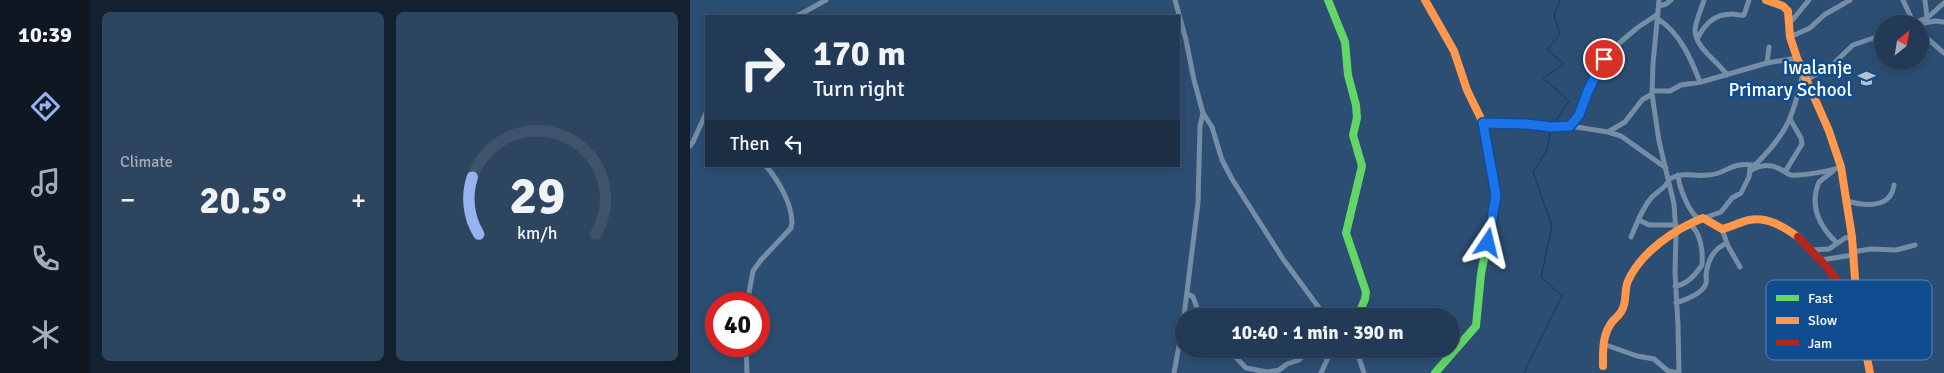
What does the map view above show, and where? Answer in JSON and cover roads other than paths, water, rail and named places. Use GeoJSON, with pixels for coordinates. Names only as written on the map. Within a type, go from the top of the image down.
{"type":"FeatureCollection","features":[{"type":"Feature","properties":{"kind":"street"},"geometry":{"type":"LineString","coordinates":[[799,15],[826,0]]}},
{"type":"Feature","properties":{"kind":"street"},"geometry":{"type":"LineString","coordinates":[[1175,0],[1179,15]]}},
{"type":"Feature","properties":{"kind":"street"},"geometry":{"type":"LineString","coordinates":[[1328,0],[1345,42],[1348,75],[1357,112],[1353,135],[1362,166],[1346,233],[1366,292],[1367,298],[1361,308]]}},
{"type":"Feature","properties":{"kind":"street"},"geometry":{"type":"LineString","coordinates":[[1425,0],[1454,51],[1467,90],[1483,123],[1496,195],[1481,274],[1476,326],[1435,373]]}},
{"type":"Feature","properties":{"kind":"street"},"geometry":{"type":"LineString","coordinates":[[1603,344],[1637,356],[1654,359],[1668,371],[1679,373],[1674,204],[1659,141],[1652,93],[1659,3],[1666,4],[1671,0]]}},
{"type":"Feature","properties":{"kind":"street"},"geometry":{"type":"LineString","coordinates":[[1704,0],[1696,27],[1697,39],[1727,74]]}},
{"type":"Feature","properties":{"kind":"street"},"geometry":{"type":"LineString","coordinates":[[1697,39],[1705,25],[1709,22],[1729,14],[1744,15],[1749,0]]}},
{"type":"Feature","properties":{"kind":"street"},"geometry":{"type":"LineString","coordinates":[[1766,0],[1784,7],[1788,12],[1790,37],[1797,58],[1832,138],[1841,167],[1847,201],[1855,280]]}},
{"type":"Feature","properties":{"kind":"street"},"geometry":{"type":"LineString","coordinates":[[1790,23],[1809,0]]}},
{"type":"Feature","properties":{"kind":"street"},"geometry":{"type":"LineString","coordinates":[[1790,37],[1810,28],[1824,15],[1850,0]]}},
{"type":"Feature","properties":{"kind":"street"},"geometry":{"type":"LineString","coordinates":[[1904,0],[1910,15]]}},
{"type":"Feature","properties":{"kind":"street"},"geometry":{"type":"LineString","coordinates":[[1925,0],[1927,15]]}},
{"type":"Feature","properties":{"kind":"street"},"geometry":{"type":"LineString","coordinates":[[1929,16],[1944,3]]}},
{"type":"Feature","properties":{"kind":"street"},"geometry":{"type":"LineString","coordinates":[[1570,126],[1579,115],[1588,91],[1610,51],[1636,28],[1658,16]]}},
{"type":"Feature","properties":{"kind":"street"},"geometry":{"type":"LineString","coordinates":[[1658,16],[1689,54],[1700,82]]}},
{"type":"Feature","properties":{"kind":"street"},"geometry":{"type":"LineString","coordinates":[[1180,18],[1203,112],[1212,127],[1222,160],[1283,259],[1319,308]]}},
{"type":"Feature","properties":{"kind":"street"},"geometry":{"type":"LineString","coordinates":[[1929,22],[1944,22]]}},
{"type":"Feature","properties":{"kind":"street"},"geometry":{"type":"LineString","coordinates":[[1804,76],[1830,67],[1853,45],[1874,38]]}},
{"type":"Feature","properties":{"kind":"street"},"geometry":{"type":"LineString","coordinates":[[1929,40],[1944,54]]}},
{"type":"Feature","properties":{"kind":"street"},"geometry":{"type":"LineString","coordinates":[[1767,63],[1769,47]]}},
{"type":"Feature","properties":{"kind":"street"},"geometry":{"type":"LineString","coordinates":[[1608,132],[1626,122],[1642,100],[1652,93],[1670,91],[1681,85],[1700,82],[1767,63],[1797,58]]}},
{"type":"Feature","properties":{"kind":"street"},"geometry":{"type":"LineString","coordinates":[[1639,220],[1649,225],[1676,228],[1721,212],[1732,198],[1741,193],[1750,168],[1774,146],[1790,119],[1804,76]]}},
{"type":"Feature","properties":{"kind":"street"},"geometry":{"type":"LineString","coordinates":[[1186,308],[1198,202],[1200,126],[1203,112]]}},
{"type":"Feature","properties":{"kind":"street"},"geometry":{"type":"LineString","coordinates":[[690,146],[705,115]]}},
{"type":"Feature","properties":{"kind":"street"},"geometry":{"type":"LineString","coordinates":[[1785,172],[1802,144],[1801,138],[1790,119]]}},
{"type":"Feature","properties":{"kind":"street"},"geometry":{"type":"LineString","coordinates":[[1483,123],[1526,124],[1551,127],[1570,126],[1608,132],[1629,141],[1666,168]]}},
{"type":"Feature","properties":{"kind":"street"},"geometry":{"type":"LineString","coordinates":[[1631,237],[1645,206],[1654,195],[1668,184],[1669,179],[1678,175],[1685,173],[1706,176],[1719,174],[1735,165],[1750,168],[1775,167],[1796,175],[1833,171]]}},
{"type":"Feature","properties":{"kind":"street"},"geometry":{"type":"LineString","coordinates":[[749,292],[753,271],[791,228],[792,224],[785,196],[767,167]]}},
{"type":"Feature","properties":{"kind":"street"},"geometry":{"type":"LineString","coordinates":[[1837,243],[1826,230],[1814,208],[1819,182],[1841,167]]}},
{"type":"Feature","properties":{"kind":"street"},"geometry":{"type":"LineString","coordinates":[[1678,175],[1682,194],[1692,214],[1716,224],[1722,229],[1740,267]]}},
{"type":"Feature","properties":{"kind":"street"},"geometry":{"type":"LineString","coordinates":[[1847,201],[1865,206],[1883,202],[1891,196],[1894,185]]}},
{"type":"Feature","properties":{"kind":"street"},"geometry":{"type":"LineString","coordinates":[[1722,229],[1753,219],[1771,220],[1784,226],[1821,260],[1836,280]]}},
{"type":"Feature","properties":{"kind":"street"},"geometry":{"type":"LineString","coordinates":[[1675,286],[1680,286],[1694,275],[1702,265],[1699,234],[1689,224]]}},
{"type":"Feature","properties":{"kind":"street"},"geometry":{"type":"LineString","coordinates":[[1602,366],[1603,344],[1608,327],[1622,310],[1630,276],[1648,255],[1676,228]]}},
{"type":"Feature","properties":{"kind":"street"},"geometry":{"type":"LineString","coordinates":[[1810,250],[1829,249],[1837,243],[1852,237]]}},
{"type":"Feature","properties":{"kind":"street"},"geometry":{"type":"LineString","coordinates":[[1676,303],[1695,295],[1703,288],[1706,284],[1710,256],[1727,243]]}},
{"type":"Feature","properties":{"kind":"street"},"geometry":{"type":"LineString","coordinates":[[1821,260],[1870,249],[1896,250],[1915,245]]}},
{"type":"Feature","properties":{"kind":"street"},"geometry":{"type":"LineString","coordinates":[[1188,294],[1193,298],[1197,308]]}},
{"type":"Feature","properties":{"kind":"street"},"geometry":{"type":"LineString","coordinates":[[746,357],[747,373]]}},
{"type":"Feature","properties":{"kind":"street"},"geometry":{"type":"LineString","coordinates":[[1174,373],[1177,358]]}},
{"type":"Feature","properties":{"kind":"street"},"geometry":{"type":"LineString","coordinates":[[1237,358],[1246,368],[1267,372],[1279,370],[1301,358]]}},
{"type":"Feature","properties":{"kind":"street"},"geometry":{"type":"LineString","coordinates":[[1321,373],[1328,358]]}},
{"type":"Feature","properties":{"kind":"street"},"geometry":{"type":"LineString","coordinates":[[1359,358],[1364,373]]}},
{"type":"Feature","properties":{"kind":"street"},"geometry":{"type":"LineString","coordinates":[[1867,360],[1870,373]]}},
{"type":"Feature","properties":{"kind":"waterway"},"geometry":{"type":"LineString","coordinates":[[1553,125],[1569,101],[1543,78],[1564,64],[1547,50],[1560,34],[1554,15],[1560,0]]}},
{"type":"Feature","properties":{"kind":"waterway"},"geometry":{"type":"LineString","coordinates":[[1524,373],[1562,296],[1541,277],[1552,226],[1533,172],[1547,150],[1551,128]]}},
{"type":"Feature","properties":{"kind":"place","name":"Iwalanje Primary School"},"geometry":{"type":"Point","coordinates":[1866,78]}}]}
